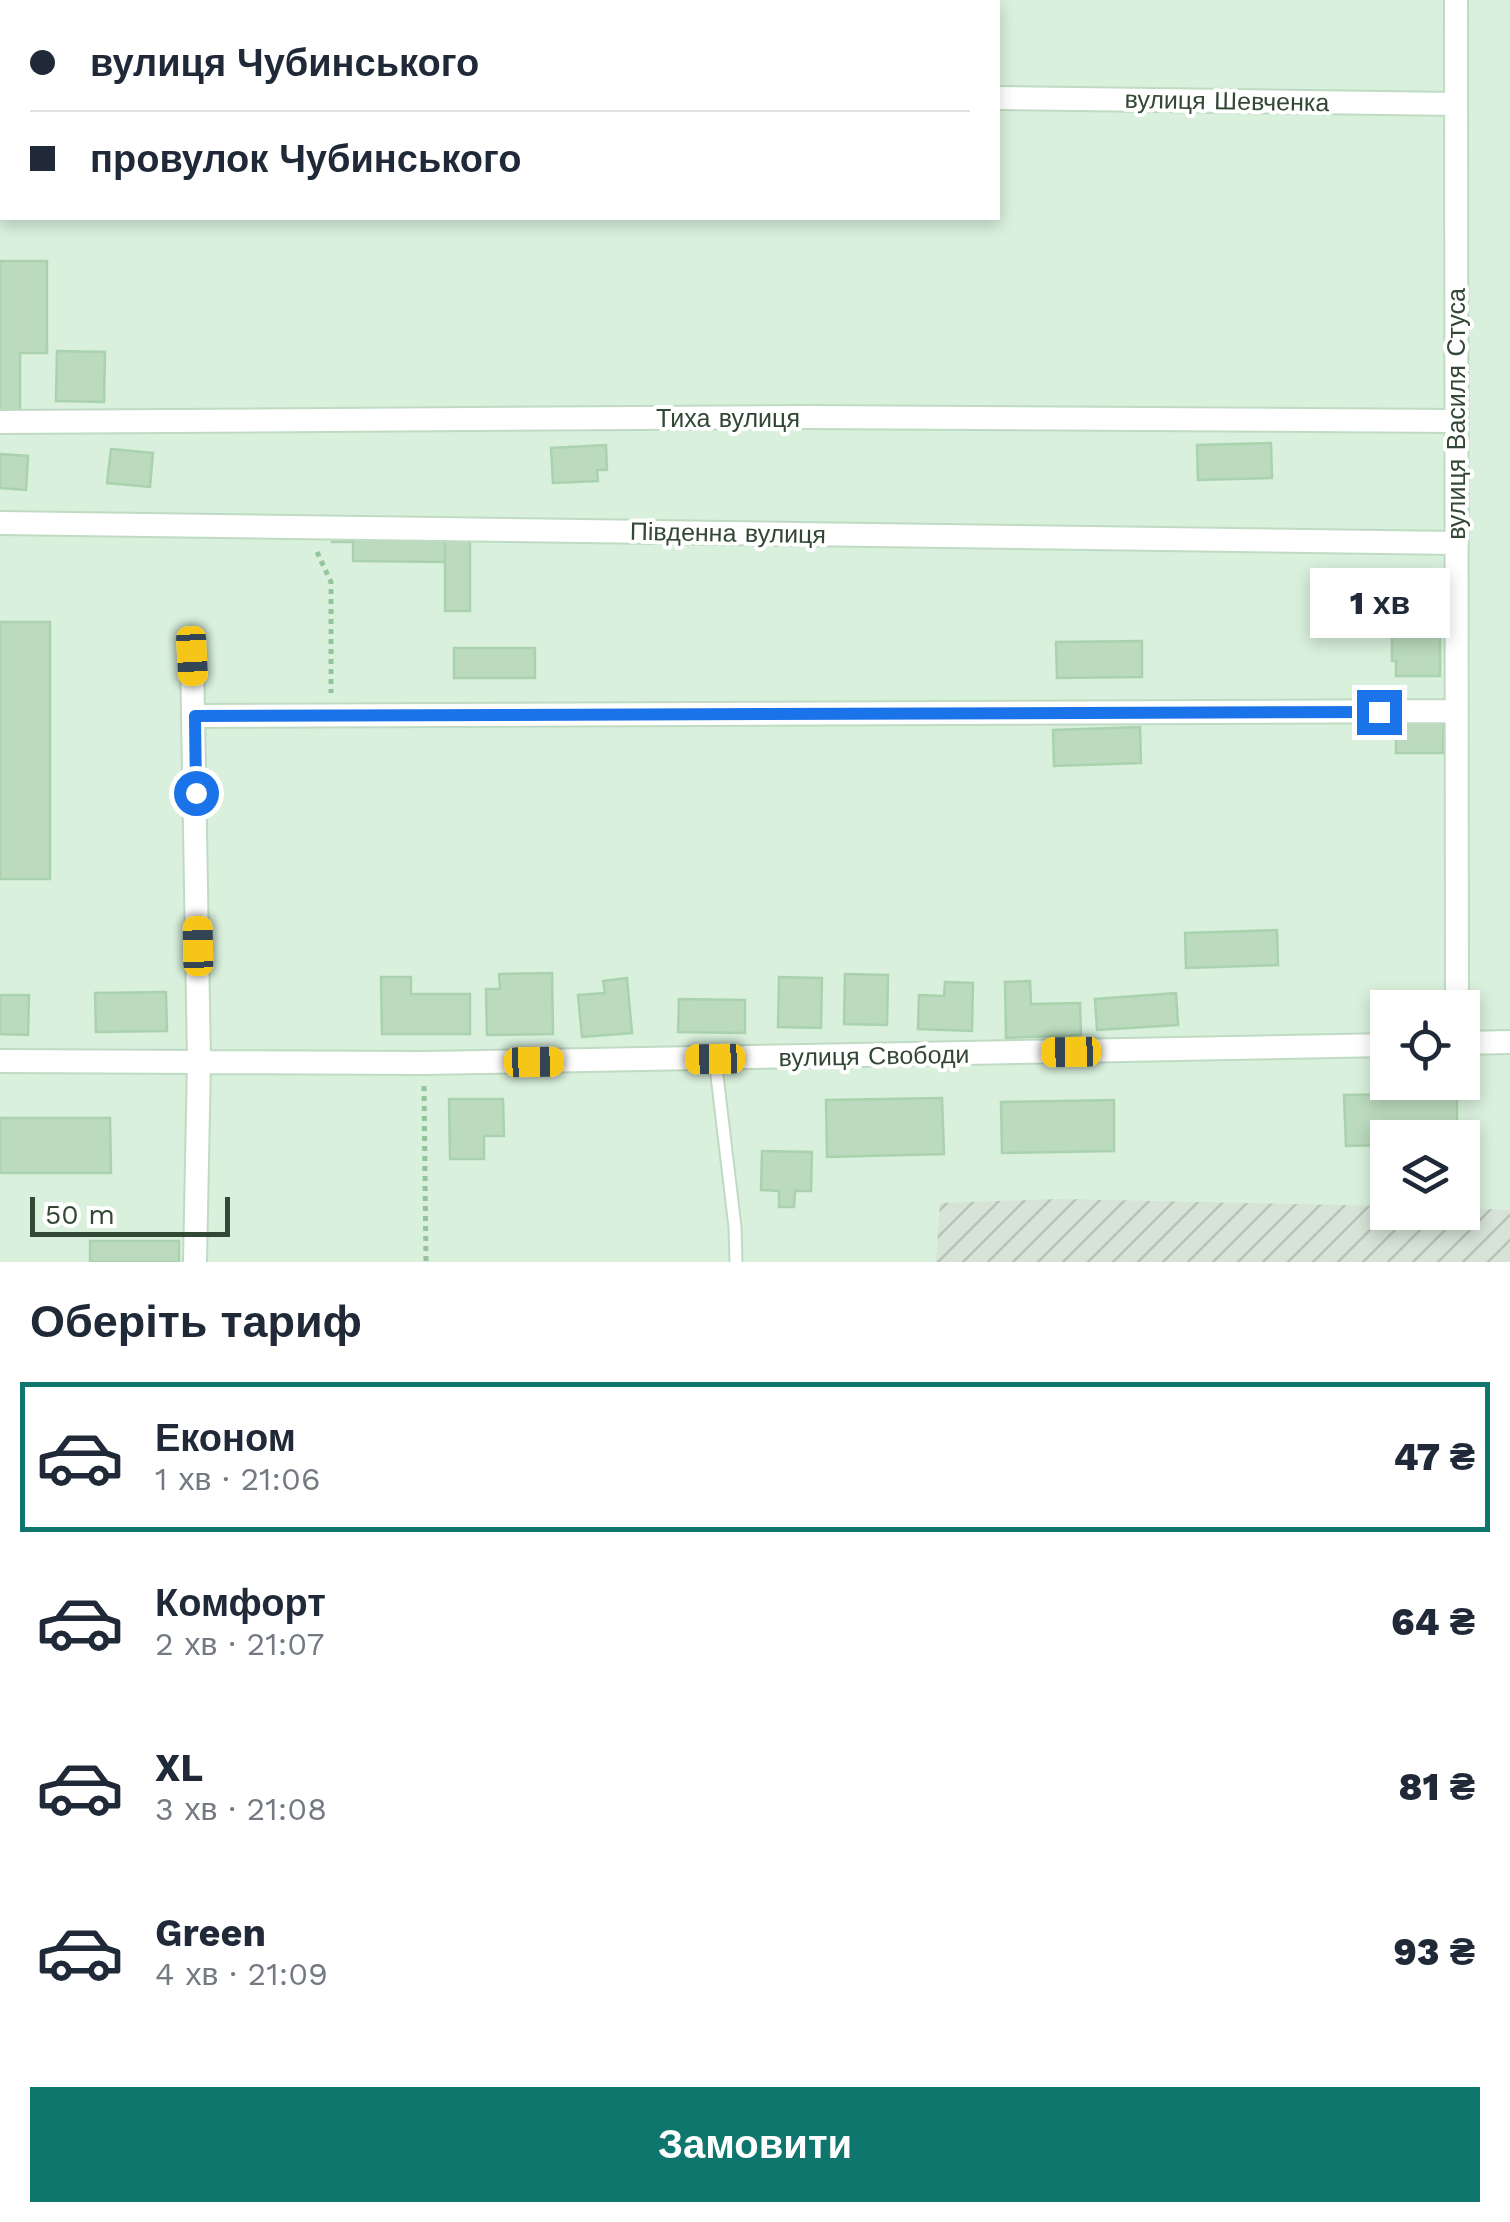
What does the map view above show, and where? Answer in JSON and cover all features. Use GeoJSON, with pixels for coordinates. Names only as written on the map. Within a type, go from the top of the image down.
{"type":"FeatureCollection","features":[{"type":"Feature","properties":{"kind":"street","name":"вулиця Василя Стуса"},"geometry":{"type":"LineString","coordinates":[[1456,0],[1457,990]]}},
{"type":"Feature","properties":{"kind":"street","name":"вулиця Шевченка"},"geometry":{"type":"LineString","coordinates":[[1000,98],[1456,104]]}},
{"type":"Feature","properties":{"kind":"street","name":"Тиха вулиця"},"geometry":{"type":"LineString","coordinates":[[0,422],[806,417],[1456,422]]}},
{"type":"Feature","properties":{"kind":"street","name":"Південна вулиця"},"geometry":{"type":"LineString","coordinates":[[0,523],[1456,543]]}},
{"type":"Feature","properties":{"kind":"street"},"geometry":{"type":"LineString","coordinates":[[192,656],[199,1060],[196,1262]]}},
{"type":"Feature","properties":{"kind":"street"},"geometry":{"type":"LineString","coordinates":[[195,716],[1457,711]]}},
{"type":"Feature","properties":{"kind":"street"},"geometry":{"type":"LineString","coordinates":[[1480,1043],[1510,1042]]}},
{"type":"Feature","properties":{"kind":"street","name":"вулиця Свободи"},"geometry":{"type":"LineString","coordinates":[[0,1061],[424,1063],[1370,1045]]}},
{"type":"Feature","properties":{"kind":"lane"},"geometry":{"type":"LineString","coordinates":[[715,1059],[736,1227],[736,1262]]}},
{"type":"Feature","properties":{"kind":"path"},"geometry":{"type":"LineString","coordinates":[[305,526],[331,582],[330,716]]}},
{"type":"Feature","properties":{"kind":"path"},"geometry":{"type":"LineString","coordinates":[[424,1063],[426,1262]]}},
{"type":"Feature","properties":{"kind":"shaded area"},"geometry":{"type":"Polygon","coordinates":[[[1000,0],[1510,0],[1510,1262],[0,1262],[0,220],[1000,220],[1000,0]]]}},
{"type":"Feature","properties":{"kind":"shaded area"},"geometry":{"type":"Polygon","coordinates":[[[1058,1199],[1370,1206],[1370,1230],[1480,1230],[1480,1209],[1510,1210],[1510,1262],[936,1262],[940,1203],[1058,1199]]]}},
{"type":"Feature","properties":{"kind":"building"},"geometry":{"type":"Polygon","coordinates":[[[0,261],[47,261],[47,353],[20,353],[20,415],[0,415],[0,261]]]}},
{"type":"Feature","properties":{"kind":"building"},"geometry":{"type":"Polygon","coordinates":[[[57,351],[105,352],[104,402],[56,401],[57,351]]]}},
{"type":"Feature","properties":{"kind":"building"},"geometry":{"type":"Polygon","coordinates":[[[1271,443],[1272,478],[1198,480],[1197,445],[1271,443]]]}},
{"type":"Feature","properties":{"kind":"building"},"geometry":{"type":"Polygon","coordinates":[[[606,445],[607,470],[597,470],[598,481],[553,483],[551,448],[606,445]]]}},
{"type":"Feature","properties":{"kind":"building"},"geometry":{"type":"Polygon","coordinates":[[[111,449],[153,453],[150,487],[107,483],[111,449]]]}},
{"type":"Feature","properties":{"kind":"building"},"geometry":{"type":"Polygon","coordinates":[[[0,454],[28,456],[26,490],[0,488],[0,454]]]}},
{"type":"Feature","properties":{"kind":"building"},"geometry":{"type":"Polygon","coordinates":[[[332,531],[445,532],[445,562],[353,561],[353,542],[332,542],[332,531]]]}},
{"type":"Feature","properties":{"kind":"building"},"geometry":{"type":"Polygon","coordinates":[[[445,532],[470,532],[470,611],[445,611],[445,532]]]}},
{"type":"Feature","properties":{"kind":"building"},"geometry":{"type":"Polygon","coordinates":[[[0,622],[50,622],[50,879],[0,879],[0,622]]]}},
{"type":"Feature","properties":{"kind":"building"},"geometry":{"type":"Polygon","coordinates":[[[1392,632],[1440,632],[1440,676],[1396,676],[1392,632]]]}},
{"type":"Feature","properties":{"kind":"building"},"geometry":{"type":"Polygon","coordinates":[[[1142,641],[1142,677],[1057,678],[1056,642],[1142,641]]]}},
{"type":"Feature","properties":{"kind":"building"},"geometry":{"type":"Polygon","coordinates":[[[454,648],[535,648],[535,678],[454,678],[454,648]]]}},
{"type":"Feature","properties":{"kind":"building"},"geometry":{"type":"Polygon","coordinates":[[[1396,719],[1444,720],[1443,753],[1396,753],[1396,719]]]}},
{"type":"Feature","properties":{"kind":"building"},"geometry":{"type":"Polygon","coordinates":[[[1140,727],[1141,763],[1054,766],[1053,730],[1140,727]]]}},
{"type":"Feature","properties":{"kind":"building"},"geometry":{"type":"Polygon","coordinates":[[[1277,930],[1278,965],[1186,968],[1185,933],[1277,930]]]}},
{"type":"Feature","properties":{"kind":"building"},"geometry":{"type":"Polygon","coordinates":[[[552,973],[553,1034],[487,1035],[486,989],[500,989],[499,974],[552,973]]]}},
{"type":"Feature","properties":{"kind":"building"},"geometry":{"type":"Polygon","coordinates":[[[845,974],[888,975],[887,1025],[844,1024],[845,974]]]}},
{"type":"Feature","properties":{"kind":"building"},"geometry":{"type":"Polygon","coordinates":[[[381,977],[411,977],[411,994],[470,994],[470,1034],[382,1034],[381,977]]]}},
{"type":"Feature","properties":{"kind":"building"},"geometry":{"type":"Polygon","coordinates":[[[779,977],[822,978],[821,1028],[778,1027],[779,977]]]}},
{"type":"Feature","properties":{"kind":"building"},"geometry":{"type":"Polygon","coordinates":[[[627,978],[632,1033],[582,1037],[578,995],[605,993],[603,981],[627,978]]]}},
{"type":"Feature","properties":{"kind":"building"},"geometry":{"type":"Polygon","coordinates":[[[1030,981],[1031,1004],[1080,1003],[1081,1035],[1006,1038],[1005,982],[1030,981]]]}},
{"type":"Feature","properties":{"kind":"building"},"geometry":{"type":"Polygon","coordinates":[[[945,982],[973,983],[972,1031],[918,1029],[919,995],[944,996],[945,982]]]}},
{"type":"Feature","properties":{"kind":"building"},"geometry":{"type":"Polygon","coordinates":[[[166,992],[167,1031],[96,1032],[95,993],[166,992]]]}},
{"type":"Feature","properties":{"kind":"building"},"geometry":{"type":"Polygon","coordinates":[[[1176,993],[1178,1025],[1097,1030],[1095,999],[1176,993]]]}},
{"type":"Feature","properties":{"kind":"building"},"geometry":{"type":"Polygon","coordinates":[[[0,995],[29,995],[28,1035],[0,1034],[0,995]]]}},
{"type":"Feature","properties":{"kind":"building"},"geometry":{"type":"Polygon","coordinates":[[[679,999],[745,1000],[745,1033],[678,1032],[679,999]]]}},
{"type":"Feature","properties":{"kind":"building"},"geometry":{"type":"Polygon","coordinates":[[[1344,1095],[1370,1095],[1370,1100],[1457,1100],[1457,1120],[1370,1120],[1370,1145],[1346,1146],[1344,1095]]]}},
{"type":"Feature","properties":{"kind":"building"},"geometry":{"type":"Polygon","coordinates":[[[942,1098],[944,1154],[827,1157],[826,1100],[942,1098]]]}},
{"type":"Feature","properties":{"kind":"building"},"geometry":{"type":"Polygon","coordinates":[[[449,1099],[503,1099],[504,1136],[484,1136],[484,1159],[450,1159],[449,1099]]]}},
{"type":"Feature","properties":{"kind":"building"},"geometry":{"type":"Polygon","coordinates":[[[1114,1100],[1114,1151],[1002,1153],[1001,1102],[1114,1100]]]}},
{"type":"Feature","properties":{"kind":"building"},"geometry":{"type":"Polygon","coordinates":[[[0,1118],[110,1118],[111,1173],[0,1173],[0,1118]]]}},
{"type":"Feature","properties":{"kind":"building"},"geometry":{"type":"Polygon","coordinates":[[[762,1151],[812,1152],[811,1191],[795,1191],[794,1207],[779,1207],[779,1191],[761,1190],[762,1151]]]}},
{"type":"Feature","properties":{"kind":"building"},"geometry":{"type":"Polygon","coordinates":[[[90,1241],[179,1241],[179,1262],[90,1262],[90,1241]]]}},
{"type":"Feature","properties":{"kind":"route"},"geometry":{"type":"LineString","coordinates":[[196,793],[195,716],[1379,712]]}}]}
